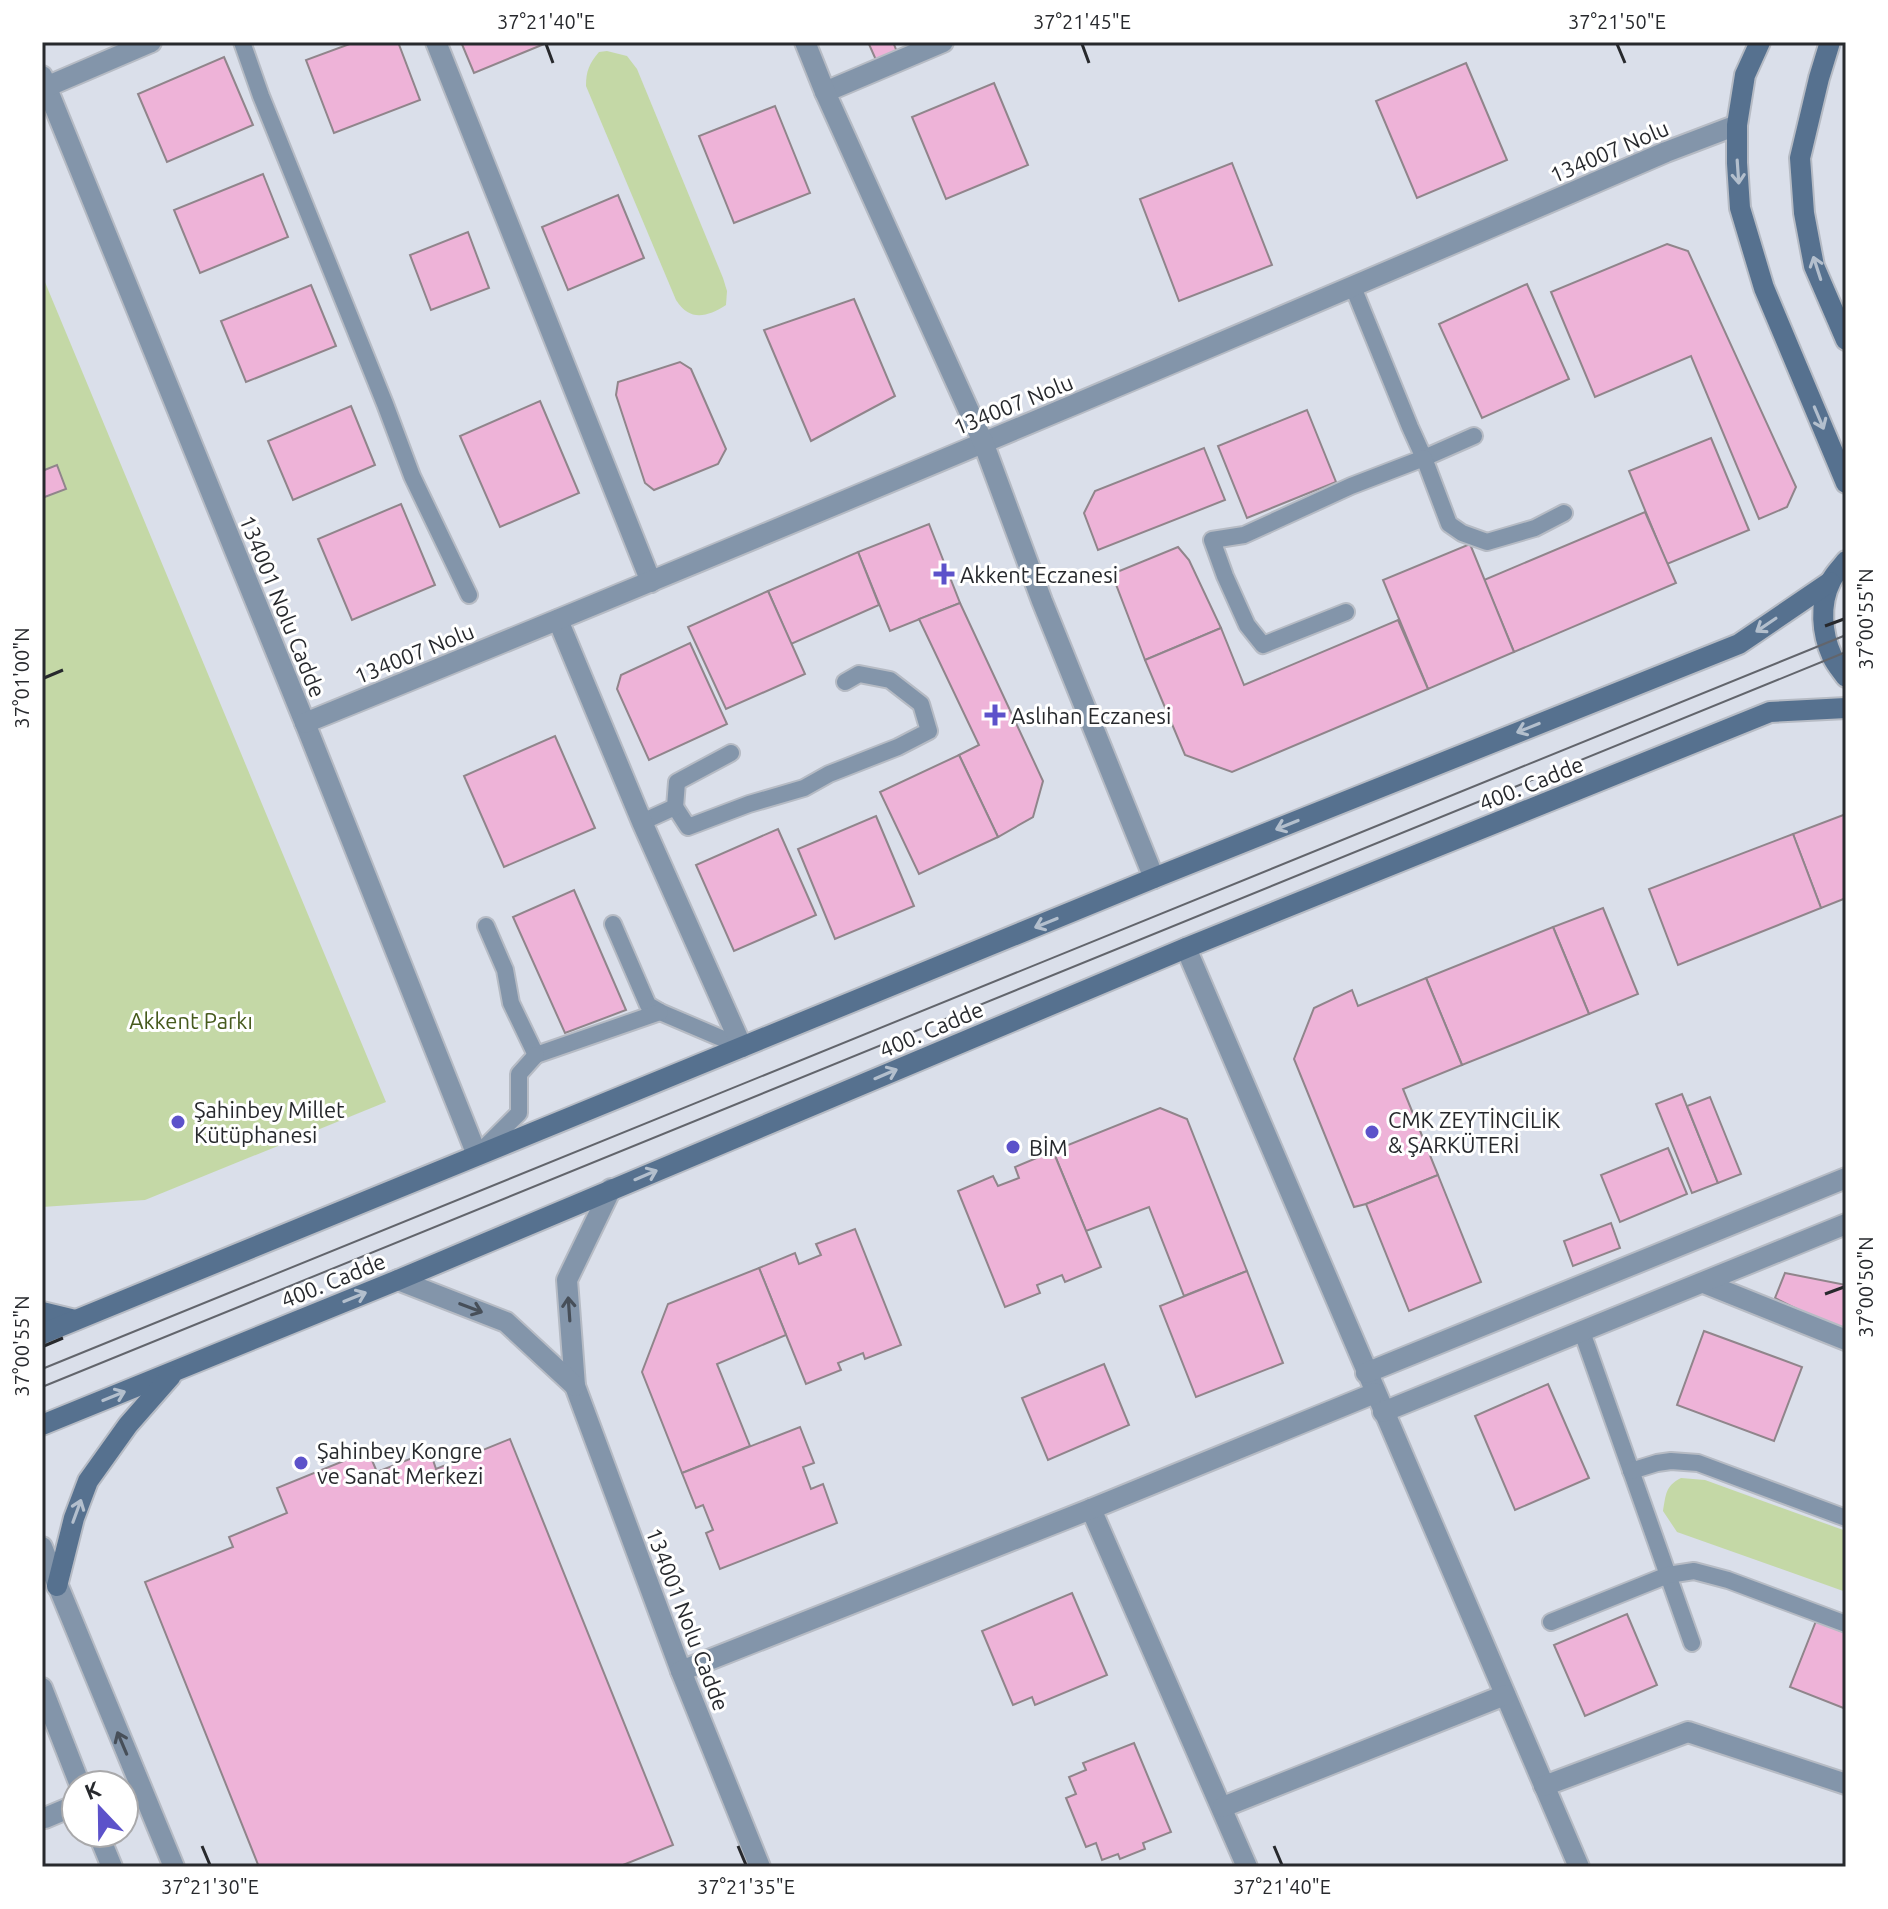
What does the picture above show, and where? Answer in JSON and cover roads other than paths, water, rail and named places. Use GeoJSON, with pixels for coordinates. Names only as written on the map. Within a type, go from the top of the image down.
{"type":"FeatureCollection","features":[{"type":"Feature","properties":{"kind":"main road"},"geometry":{"type":"LineString","coordinates":[[1760,42],[1745,75],[1737,125],[1740,208],[1764,288],[1846,483]]}},
{"type":"Feature","properties":{"kind":"main road"},"geometry":{"type":"LineString","coordinates":[[1830,42],[1800,158],[1804,213],[1814,266],[1846,340]]}},
{"type":"Feature","properties":{"kind":"main road"},"geometry":{"type":"LineString","coordinates":[[42,1334],[1154,878],[1739,644],[1830,582],[1846,561]]}},
{"type":"Feature","properties":{"kind":"main road"},"geometry":{"type":"LineString","coordinates":[[1830,582],[1823,607],[1824,634],[1832,658],[1846,677]]}},
{"type":"Feature","properties":{"kind":"main road","name":"400. Cadde"},"geometry":{"type":"LineString","coordinates":[[42,1425],[398,1280],[1186,948],[1770,712],[1846,708]]}},
{"type":"Feature","properties":{"kind":"main road"},"geometry":{"type":"LineString","coordinates":[[42,1312],[75,1320]]}},
{"type":"Feature","properties":{"kind":"main road"},"geometry":{"type":"LineString","coordinates":[[57,1586],[74,1518],[88,1481],[128,1425],[176,1370]]}},
{"type":"Feature","properties":{"kind":"street"},"geometry":{"type":"LineString","coordinates":[[44,82],[151,42]]}},
{"type":"Feature","properties":{"kind":"street"},"geometry":{"type":"LineString","coordinates":[[436,42],[651,582]]}},
{"type":"Feature","properties":{"kind":"street"},"geometry":{"type":"LineString","coordinates":[[805,42],[983,442],[1042,601],[1154,878]]}},
{"type":"Feature","properties":{"kind":"street"},"geometry":{"type":"LineString","coordinates":[[825,92],[943,42]]}},
{"type":"Feature","properties":{"kind":"street","name":"134001 Nolu Cadde"},"geometry":{"type":"LineString","coordinates":[[44,82],[477,1155]]}},
{"type":"Feature","properties":{"kind":"street","name":"134007 Nolu"},"geometry":{"type":"LineString","coordinates":[[305,723],[1092,398],[1666,152],[1737,125]]}},
{"type":"Feature","properties":{"kind":"street"},"geometry":{"type":"LineString","coordinates":[[558,620],[642,822],[742,1047]]}},
{"type":"Feature","properties":{"kind":"street"},"geometry":{"type":"LineString","coordinates":[[1186,948],[1579,1867]]}},
{"type":"Feature","properties":{"kind":"street"},"geometry":{"type":"LineString","coordinates":[[1366,1373],[1846,1178]]}},
{"type":"Feature","properties":{"kind":"street","name":"134001 Nolu Cadde"},"geometry":{"type":"LineString","coordinates":[[611,1189],[567,1280],[575,1386],[756,1866]]}},
{"type":"Feature","properties":{"kind":"street"},"geometry":{"type":"LineString","coordinates":[[681,1671],[1091,1509],[1379,1402],[1582,1332],[1846,1224]]}},
{"type":"Feature","properties":{"kind":"street","name":"134001 Nolu Cadde"},"geometry":{"type":"LineString","coordinates":[[398,1280],[506,1322],[575,1386]]}},
{"type":"Feature","properties":{"kind":"street"},"geometry":{"type":"LineString","coordinates":[[1704,1283],[1846,1340]]}},
{"type":"Feature","properties":{"kind":"street"},"geometry":{"type":"LineString","coordinates":[[1091,1509],[1247,1867]]}},
{"type":"Feature","properties":{"kind":"street"},"geometry":{"type":"LineString","coordinates":[[42,1547],[174,1867]]}},
{"type":"Feature","properties":{"kind":"street"},"geometry":{"type":"LineString","coordinates":[[42,1688],[74,1769]]}},
{"type":"Feature","properties":{"kind":"street"},"geometry":{"type":"LineString","coordinates":[[1223,1807],[1505,1695]]}},
{"type":"Feature","properties":{"kind":"street"},"geometry":{"type":"LineString","coordinates":[[1544,1786],[1688,1732],[1846,1784]]}},
{"type":"Feature","properties":{"kind":"lane"},"geometry":{"type":"LineString","coordinates":[[242,42],[412,476],[469,595]]}},
{"type":"Feature","properties":{"kind":"lane"},"geometry":{"type":"LineString","coordinates":[[1353,287],[1449,524],[1462,533],[1487,542],[1535,528],[1564,513]]}},
{"type":"Feature","properties":{"kind":"lane"},"geometry":{"type":"LineString","coordinates":[[1346,612],[1263,645],[1247,625],[1212,540],[1244,535],[1351,486],[1474,436]]}},
{"type":"Feature","properties":{"kind":"lane"},"geometry":{"type":"LineString","coordinates":[[731,753],[677,782],[675,807],[688,827],[804,788],[929,731],[921,704],[890,680],[859,674],[845,682]]}},
{"type":"Feature","properties":{"kind":"lane"},"geometry":{"type":"LineString","coordinates":[[642,822],[675,807]]}},
{"type":"Feature","properties":{"kind":"lane"},"geometry":{"type":"LineString","coordinates":[[613,924],[648,1005],[742,1047]]}},
{"type":"Feature","properties":{"kind":"lane"},"geometry":{"type":"LineString","coordinates":[[486,926],[505,970],[511,1003],[536,1055]]}},
{"type":"Feature","properties":{"kind":"lane"},"geometry":{"type":"LineString","coordinates":[[477,1155],[519,1113],[519,1074],[536,1055],[660,1012]]}},
{"type":"Feature","properties":{"kind":"lane"},"geometry":{"type":"LineString","coordinates":[[1582,1332],[1692,1643]]}},
{"type":"Feature","properties":{"kind":"lane"},"geometry":{"type":"LineString","coordinates":[[1631,1471],[1671,1461],[1698,1463],[1846,1518]]}},
{"type":"Feature","properties":{"kind":"lane"},"geometry":{"type":"LineString","coordinates":[[1551,1622],[1668,1575],[1694,1571],[1728,1580],[1846,1624]]}},
{"type":"Feature","properties":{"kind":"tram line"},"geometry":{"type":"LineString","coordinates":[[42,1369],[1846,635]]}},
{"type":"Feature","properties":{"kind":"tram line"},"geometry":{"type":"LineString","coordinates":[[42,1387],[1846,652]]}},
{"type":"Feature","properties":{"kind":"place","name":"Akkent Eczanesi"},"geometry":{"type":"Point","coordinates":[944,574]}},
{"type":"Feature","properties":{"kind":"place","name":"Aslıhan Eczanesi"},"geometry":{"type":"Point","coordinates":[995,715]}},
{"type":"Feature","properties":{"kind":"place","name":"Şahinbey Millet Kütüphanesi"},"geometry":{"type":"Point","coordinates":[178,1122]}},
{"type":"Feature","properties":{"kind":"place","name":"CMK ZEYTİNCİLİK & ŞARKÜTERİ"},"geometry":{"type":"Point","coordinates":[1372,1132]}},
{"type":"Feature","properties":{"kind":"place","name":"BİM"},"geometry":{"type":"Point","coordinates":[1013,1147]}},
{"type":"Feature","properties":{"kind":"place","name":"Şahinbey Kongre ve Sanat Merkezi"},"geometry":{"type":"Point","coordinates":[301,1463]}},
{"type":"Feature","properties":{"kind":"park label","name":"Akkent Parkı"},"geometry":{"type":"Point","coordinates":[191,1020]}}]}
